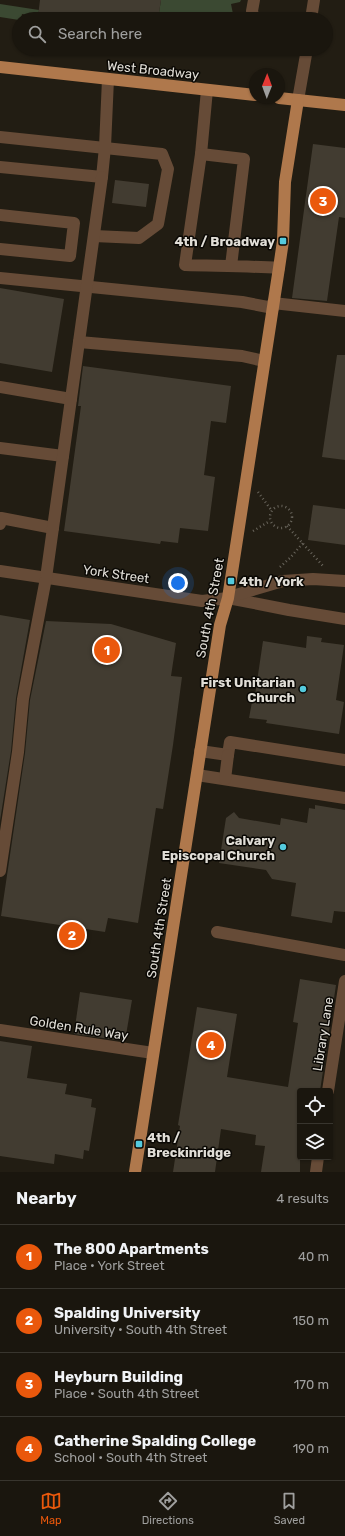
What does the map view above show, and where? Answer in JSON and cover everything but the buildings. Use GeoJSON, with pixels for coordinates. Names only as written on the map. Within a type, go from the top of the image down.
{"type":"FeatureCollection","features":[{"type":"Feature","properties":{"kind":"main road","name":"West Broadway"},"geometry":{"type":"LineString","coordinates":[[0,67],[249,94]]}},
{"type":"Feature","properties":{"kind":"main road"},"geometry":{"type":"LineString","coordinates":[[285,99],[345,105]]}},
{"type":"Feature","properties":{"kind":"main road","name":"South 4th Street"},"geometry":{"type":"LineString","coordinates":[[135,1172],[220,625],[228,598],[279,268],[283,241],[285,182],[298,100]]}},
{"type":"Feature","properties":{"kind":"street"},"geometry":{"type":"LineString","coordinates":[[252,12],[254,0]]}},
{"type":"Feature","properties":{"kind":"street"},"geometry":{"type":"LineString","coordinates":[[312,12],[314,0]]}},
{"type":"Feature","properties":{"kind":"street","name":"South 4th Street"},"geometry":{"type":"LineString","coordinates":[[298,100],[306,56]]}},
{"type":"Feature","properties":{"kind":"street"},"geometry":{"type":"LineString","coordinates":[[0,871],[18,752],[23,699],[46,578],[94,236],[105,147],[108,79]]}},
{"type":"Feature","properties":{"kind":"street"},"geometry":{"type":"LineString","coordinates":[[207,90],[201,154],[185,265],[279,268]]}},
{"type":"Feature","properties":{"kind":"street"},"geometry":{"type":"LineString","coordinates":[[0,137],[162,154],[168,169],[158,224],[139,238],[94,236]]}},
{"type":"Feature","properties":{"kind":"street"},"geometry":{"type":"LineString","coordinates":[[201,154],[244,159],[231,266]]}},
{"type":"Feature","properties":{"kind":"street"},"geometry":{"type":"LineString","coordinates":[[0,167],[102,177]]}},
{"type":"Feature","properties":{"kind":"street"},"geometry":{"type":"LineString","coordinates":[[0,215],[74,222],[70,256],[0,249]]}},
{"type":"Feature","properties":{"kind":"street"},"geometry":{"type":"LineString","coordinates":[[0,278],[345,311]]}},
{"type":"Feature","properties":{"kind":"street"},"geometry":{"type":"LineString","coordinates":[[79,342],[242,356],[264,361]]}},
{"type":"Feature","properties":{"kind":"street"},"geometry":{"type":"LineString","coordinates":[[0,386],[71,399]]}},
{"type":"Feature","properties":{"kind":"street"},"geometry":{"type":"LineString","coordinates":[[0,448],[63,456]]}},
{"type":"Feature","properties":{"kind":"street"},"geometry":{"type":"LineString","coordinates":[[0,524],[2,518],[53,528]]}},
{"type":"Feature","properties":{"kind":"street","name":"York Street"},"geometry":{"type":"LineString","coordinates":[[0,571],[202,601],[228,598],[345,619]]}},
{"type":"Feature","properties":{"kind":"street"},"geometry":{"type":"LineString","coordinates":[[228,598],[283,581],[313,579],[345,580]]}},
{"type":"Feature","properties":{"kind":"street"},"geometry":{"type":"LineString","coordinates":[[225,779],[230,742],[345,760]]}},
{"type":"Feature","properties":{"kind":"street"},"geometry":{"type":"LineString","coordinates":[[200,751],[228,755]]}},
{"type":"Feature","properties":{"kind":"street"},"geometry":{"type":"LineString","coordinates":[[197,775],[345,798]]}},
{"type":"Feature","properties":{"kind":"street"},"geometry":{"type":"LineString","coordinates":[[217,932],[345,955]]}},
{"type":"Feature","properties":{"kind":"street","name":"Library Lane"},"geometry":{"type":"LineString","coordinates":[[329,1088],[342,1019],[345,981]]}},
{"type":"Feature","properties":{"kind":"street","name":"Golden Rule Way"},"geometry":{"type":"LineString","coordinates":[[0,1030],[153,1053]]}},
{"type":"Feature","properties":{"kind":"street"},"geometry":{"type":"LineString","coordinates":[[316,1172],[318,1160]]}},
{"type":"Feature","properties":{"kind":"path"},"geometry":{"type":"LineString","coordinates":[[254,488],[272,511]]}},
{"type":"Feature","properties":{"kind":"path"},"geometry":{"type":"LineString","coordinates":[[280,507],[288,510],[291,518],[287,526],[284,528],[276,527],[270,521],[272,511],[280,507]]}},
{"type":"Feature","properties":{"kind":"path"},"geometry":{"type":"LineString","coordinates":[[247,534],[270,521]]}},
{"type":"Feature","properties":{"kind":"path"},"geometry":{"type":"LineString","coordinates":[[287,526],[324,566]]}},
{"type":"Feature","properties":{"kind":"path"},"geometry":{"type":"LineString","coordinates":[[280,567],[303,543]]}},
{"type":"Feature","properties":{"kind":"green space"},"geometry":{"type":"Polygon","coordinates":[[[161,0],[241,0],[240,2],[231,4],[233,12],[159,12],[161,0]]]}},
{"type":"Feature","properties":{"kind":"green space"},"geometry":{"type":"Polygon","coordinates":[[[0,4],[39,10],[39,12],[12,12],[12,19],[0,17],[0,4]]]}},
{"type":"Feature","properties":{"kind":"place","name":"Heyburn Building"},"geometry":{"type":"Point","coordinates":[323,201]}},
{"type":"Feature","properties":{"kind":"place","name":"4th / Broadway"},"geometry":{"type":"Point","coordinates":[283,241]}},
{"type":"Feature","properties":{"kind":"place","name":"4th / York"},"geometry":{"type":"Point","coordinates":[231,581]}},
{"type":"Feature","properties":{"kind":"place","name":"The 800 Apartments"},"geometry":{"type":"Point","coordinates":[107,650]}},
{"type":"Feature","properties":{"kind":"place","name":"First Unitarian Church"},"geometry":{"type":"Point","coordinates":[303,689]}},
{"type":"Feature","properties":{"kind":"place","name":"Calvary Episcopal Church"},"geometry":{"type":"Point","coordinates":[283,847]}},
{"type":"Feature","properties":{"kind":"place","name":"Spalding University"},"geometry":{"type":"Point","coordinates":[72,935]}},
{"type":"Feature","properties":{"kind":"place","name":"Catherine Spalding College"},"geometry":{"type":"Point","coordinates":[211,1045]}},
{"type":"Feature","properties":{"kind":"place","name":"4th / Breckinridge"},"geometry":{"type":"Point","coordinates":[139,1144]}}]}
